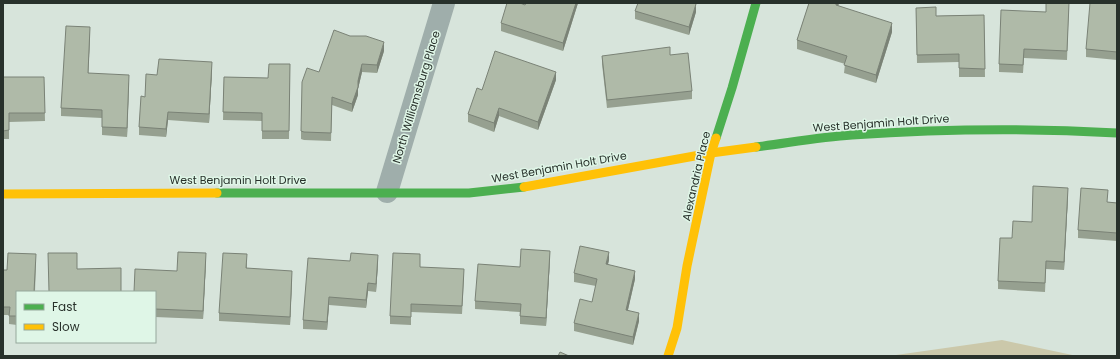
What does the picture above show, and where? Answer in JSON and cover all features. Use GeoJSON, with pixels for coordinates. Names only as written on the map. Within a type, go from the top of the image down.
{"type":"FeatureCollection","features":[{"type":"Feature","properties":{"kind":"main road","name":"Alexandria Place"},"geometry":{"type":"LineString","coordinates":[[668,356],[677,328],[711,153],[732,88],[756,3]]}},
{"type":"Feature","properties":{"kind":"main road","name":"West Benjamin Holt Drive"},"geometry":{"type":"LineString","coordinates":[[3,194],[469,193],[512,189],[711,153],[851,135],[953,130],[1082,131],[1117,133]]}},
{"type":"Feature","properties":{"kind":"street","name":"North Williamsburg Place"},"geometry":{"type":"LineString","coordinates":[[387,192],[444,3]]}},
{"type":"Feature","properties":{"kind":"shaded area"},"geometry":{"type":"Polygon","coordinates":[[[1002,340],[1077,356],[889,356],[1002,340]]]}},
{"type":"Feature","properties":{"kind":"building"},"geometry":{"type":"Polygon","coordinates":[[[507,3],[520,3],[525,5],[526,3],[576,3],[563,43],[501,23],[507,3]]]}},
{"type":"Feature","properties":{"kind":"building"},"geometry":{"type":"Polygon","coordinates":[[[638,3],[696,4],[689,27],[635,11],[638,3]]]}},
{"type":"Feature","properties":{"kind":"building"},"geometry":{"type":"Polygon","coordinates":[[[809,3],[836,3],[836,5],[892,23],[876,75],[844,65],[847,56],[797,40],[809,3]]]}},
{"type":"Feature","properties":{"kind":"building"},"geometry":{"type":"Polygon","coordinates":[[[1046,3],[1069,3],[1067,51],[1024,49],[1023,65],[999,64],[1001,10],[1046,12],[1046,3]]]}},
{"type":"Feature","properties":{"kind":"building"},"geometry":{"type":"Polygon","coordinates":[[[1090,3],[1117,3],[1117,52],[1086,49],[1090,3]]]}},
{"type":"Feature","properties":{"kind":"building"},"geometry":{"type":"Polygon","coordinates":[[[936,7],[936,16],[984,15],[985,69],[959,68],[959,54],[917,55],[916,8],[936,7]]]}},
{"type":"Feature","properties":{"kind":"building"},"geometry":{"type":"Polygon","coordinates":[[[66,26],[90,27],[88,73],[129,75],[127,128],[102,127],[102,110],[61,108],[66,26]]]}},
{"type":"Feature","properties":{"kind":"building"},"geometry":{"type":"Polygon","coordinates":[[[334,30],[350,36],[366,36],[384,42],[377,65],[362,64],[358,87],[352,104],[332,97],[331,133],[304,132],[301,131],[302,82],[307,68],[319,72],[334,30]]]}},
{"type":"Feature","properties":{"kind":"building"},"geometry":{"type":"Polygon","coordinates":[[[670,47],[670,55],[688,53],[692,91],[607,100],[602,56],[670,47]]]}},
{"type":"Feature","properties":{"kind":"building"},"geometry":{"type":"Polygon","coordinates":[[[495,51],[556,72],[538,122],[499,108],[494,123],[468,114],[477,88],[482,90],[495,51]]]}},
{"type":"Feature","properties":{"kind":"building"},"geometry":{"type":"Polygon","coordinates":[[[159,59],[212,62],[209,114],[168,112],[166,129],[139,127],[141,96],[145,97],[146,74],[157,75],[159,59]]]}},
{"type":"Feature","properties":{"kind":"building"},"geometry":{"type":"Polygon","coordinates":[[[269,64],[290,64],[289,131],[262,131],[262,113],[223,112],[224,77],[268,78],[269,64]]]}},
{"type":"Feature","properties":{"kind":"building"},"geometry":{"type":"Polygon","coordinates":[[[3,77],[44,77],[45,113],[9,113],[9,130],[3,131],[3,77]]]}},
{"type":"Feature","properties":{"kind":"building"},"geometry":{"type":"Polygon","coordinates":[[[1033,186],[1068,188],[1064,262],[1046,261],[1045,283],[998,281],[1000,238],[1012,238],[1013,221],[1032,222],[1033,186]]]}},
{"type":"Feature","properties":{"kind":"building"},"geometry":{"type":"Polygon","coordinates":[[[1081,188],[1108,190],[1107,202],[1117,203],[1117,233],[1078,230],[1081,188]]]}},
{"type":"Feature","properties":{"kind":"building"},"geometry":{"type":"Polygon","coordinates":[[[580,246],[609,252],[606,264],[635,271],[626,310],[639,313],[633,337],[574,323],[580,299],[592,302],[597,279],[574,273],[580,246]]]}},
{"type":"Feature","properties":{"kind":"building"},"geometry":{"type":"Polygon","coordinates":[[[521,249],[550,251],[546,318],[520,316],[521,304],[475,301],[478,264],[520,267],[521,249]]]}},
{"type":"Feature","properties":{"kind":"building"},"geometry":{"type":"Polygon","coordinates":[[[178,252],[206,253],[203,311],[156,309],[156,291],[134,291],[135,269],[177,271],[178,252]]]}},
{"type":"Feature","properties":{"kind":"building"},"geometry":{"type":"Polygon","coordinates":[[[8,253],[36,254],[34,291],[16,291],[16,316],[9,316],[10,307],[3,307],[3,270],[7,270],[8,253]]]}},
{"type":"Feature","properties":{"kind":"building"},"geometry":{"type":"Polygon","coordinates":[[[48,253],[77,253],[77,269],[121,268],[121,291],[49,291],[48,253]]]}},
{"type":"Feature","properties":{"kind":"building"},"geometry":{"type":"Polygon","coordinates":[[[223,253],[247,254],[246,268],[292,271],[290,317],[219,313],[223,253]]]}},
{"type":"Feature","properties":{"kind":"building"},"geometry":{"type":"Polygon","coordinates":[[[351,253],[378,255],[376,284],[368,283],[366,300],[329,297],[327,322],[303,320],[308,258],[350,261],[351,253]]]}},
{"type":"Feature","properties":{"kind":"building"},"geometry":{"type":"Polygon","coordinates":[[[393,253],[420,254],[420,267],[464,269],[462,306],[411,304],[411,317],[390,316],[393,253]]]}},
{"type":"Feature","properties":{"kind":"building"},"geometry":{"type":"Polygon","coordinates":[[[560,352],[569,356],[558,356],[560,352]]]}},
{"type":"Feature","properties":{"kind":"traffic: fast"},"geometry":{"type":"LineString","coordinates":[[716,138],[756,3]]}},
{"type":"Feature","properties":{"kind":"traffic: fast"},"geometry":{"type":"LineString","coordinates":[[756,147],[840,136],[918,131],[1018,130],[1117,133]]}},
{"type":"Feature","properties":{"kind":"traffic: fast"},"geometry":{"type":"LineString","coordinates":[[217,193],[469,193],[524,187]]}},
{"type":"Feature","properties":{"kind":"traffic: slow"},"geometry":{"type":"LineString","coordinates":[[668,356],[677,328],[687,266],[711,153],[716,138]]}},
{"type":"Feature","properties":{"kind":"traffic: slow"},"geometry":{"type":"LineString","coordinates":[[524,187],[711,153],[756,147]]}},
{"type":"Feature","properties":{"kind":"traffic: slow"},"geometry":{"type":"LineString","coordinates":[[3,194],[217,193]]}}]}
